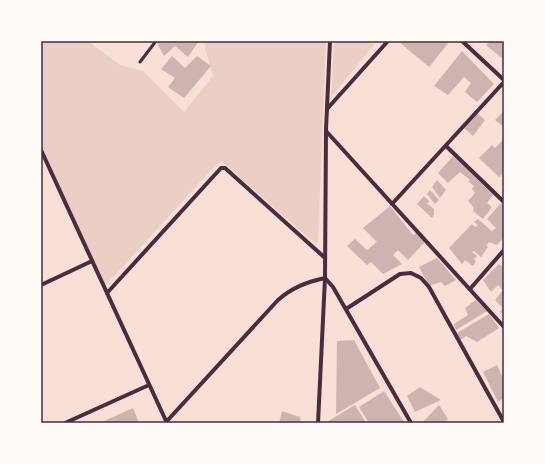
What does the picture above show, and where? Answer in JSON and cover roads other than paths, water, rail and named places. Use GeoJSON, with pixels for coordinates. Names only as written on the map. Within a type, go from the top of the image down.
{"type":"FeatureCollection","features":[{"type":"Feature","properties":{"kind":"street"},"geometry":{"type":"LineString","coordinates":[[318,423],[325,278],[326,130],[330,41]]}},
{"type":"Feature","properties":{"kind":"street"},"geometry":{"type":"LineString","coordinates":[[327,109],[388,41]]}},
{"type":"Feature","properties":{"kind":"street"},"geometry":{"type":"LineString","coordinates":[[392,204],[504,81],[462,41]]}},
{"type":"Feature","properties":{"kind":"street"},"geometry":{"type":"LineString","coordinates":[[326,130],[504,327]]}},
{"type":"Feature","properties":{"kind":"street"},"geometry":{"type":"LineString","coordinates":[[446,146],[504,202]]}},
{"type":"Feature","properties":{"kind":"street"},"geometry":{"type":"LineString","coordinates":[[41,150],[167,422],[278,300],[289,290],[306,282],[325,278]]}},
{"type":"Feature","properties":{"kind":"street"},"geometry":{"type":"LineString","coordinates":[[107,293],[222,167],[324,257]]}},
{"type":"Feature","properties":{"kind":"street"},"geometry":{"type":"LineString","coordinates":[[470,289],[504,250]]}},
{"type":"Feature","properties":{"kind":"street"},"geometry":{"type":"LineString","coordinates":[[41,285],[92,262]]}},
{"type":"Feature","properties":{"kind":"street"},"geometry":{"type":"LineString","coordinates":[[346,309],[400,274],[411,273],[421,278],[429,287],[504,422]]}},
{"type":"Feature","properties":{"kind":"street"},"geometry":{"type":"LineString","coordinates":[[325,278],[333,287],[411,423]]}},
{"type":"Feature","properties":{"kind":"street"},"geometry":{"type":"LineString","coordinates":[[65,423],[149,385]]}},
{"type":"Feature","properties":{"kind":"lane"},"geometry":{"type":"LineString","coordinates":[[140,62],[156,41]]}}]}
